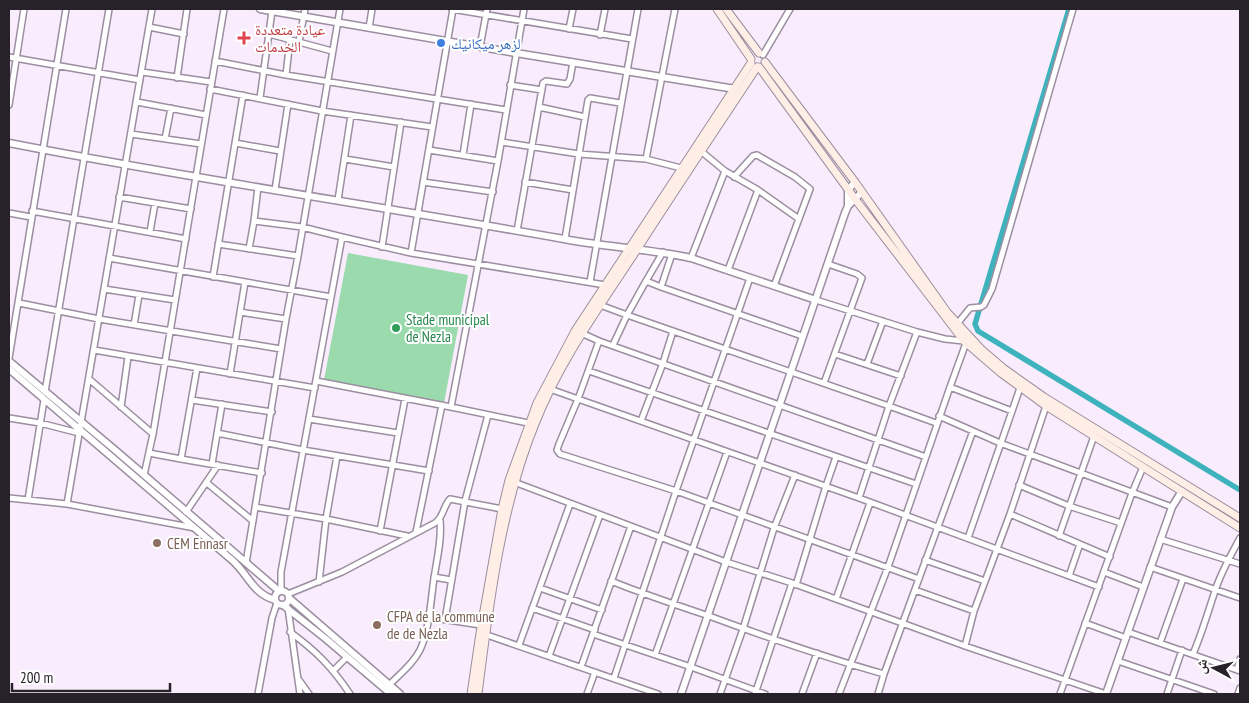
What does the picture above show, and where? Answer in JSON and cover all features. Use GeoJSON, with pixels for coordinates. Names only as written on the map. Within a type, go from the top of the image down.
{"type":"FeatureCollection","features":[{"type":"Feature","properties":{"kind":"main road"},"geometry":{"type":"LineString","coordinates":[[717,9],[754,64],[848,190],[955,327],[1020,380],[1240,518]]}},
{"type":"Feature","properties":{"kind":"main road"},"geometry":{"type":"LineString","coordinates":[[726,9],[855,182],[965,342],[1020,388],[1046,406],[1240,528]]}},
{"type":"Feature","properties":{"kind":"main road"},"geometry":{"type":"LineString","coordinates":[[478,694],[482,631],[495,579],[512,481],[528,423],[537,403],[605,285],[634,248],[702,152],[754,64],[755,54],[762,57]]}},
{"type":"Feature","properties":{"kind":"main road"},"geometry":{"type":"LineString","coordinates":[[754,64],[763,66],[762,57]]}},
{"type":"Feature","properties":{"kind":"main road"},"geometry":{"type":"LineString","coordinates":[[471,694],[502,508],[550,389],[578,332],[600,305],[681,168],[754,64]]}},
{"type":"Feature","properties":{"kind":"street"},"geometry":{"type":"LineString","coordinates":[[9,105],[24,9]]}},
{"type":"Feature","properties":{"kind":"street"},"geometry":{"type":"LineString","coordinates":[[66,9],[9,360],[45,392],[80,428],[239,566],[259,594],[281,604],[391,694]]}},
{"type":"Feature","properties":{"kind":"street"},"geometry":{"type":"LineString","coordinates":[[45,392],[109,9]]}},
{"type":"Feature","properties":{"kind":"street"},"geometry":{"type":"LineString","coordinates":[[67,504],[152,9]]}},
{"type":"Feature","properties":{"kind":"street"},"geometry":{"type":"LineString","coordinates":[[177,78],[187,9]]}},
{"type":"Feature","properties":{"kind":"street"},"geometry":{"type":"LineString","coordinates":[[144,475],[153,434],[224,9]]}},
{"type":"Feature","properties":{"kind":"street"},"geometry":{"type":"LineString","coordinates":[[260,9],[735,89]]}},
{"type":"Feature","properties":{"kind":"street"},"geometry":{"type":"LineString","coordinates":[[299,42],[305,9]]}},
{"type":"Feature","properties":{"kind":"street"},"geometry":{"type":"LineString","coordinates":[[246,564],[340,9]]}},
{"type":"Feature","properties":{"kind":"street"},"geometry":{"type":"LineString","coordinates":[[368,28],[372,9]]}},
{"type":"Feature","properties":{"kind":"street"},"geometry":{"type":"LineString","coordinates":[[410,253],[452,9],[486,12],[522,21],[632,39]]}},
{"type":"Feature","properties":{"kind":"street"},"geometry":{"type":"LineString","coordinates":[[451,407],[480,265],[524,9]]}},
{"type":"Feature","properties":{"kind":"street"},"geometry":{"type":"LineString","coordinates":[[569,29],[573,9]]}},
{"type":"Feature","properties":{"kind":"street"},"geometry":{"type":"LineString","coordinates":[[600,35],[605,9]]}},
{"type":"Feature","properties":{"kind":"street"},"geometry":{"type":"LineString","coordinates":[[590,282],[638,9]]}},
{"type":"Feature","properties":{"kind":"street"},"geometry":{"type":"LineString","coordinates":[[646,160],[675,9]]}},
{"type":"Feature","properties":{"kind":"street"},"geometry":{"type":"LineString","coordinates":[[762,57],[790,9]]}},
{"type":"Feature","properties":{"kind":"street"},"geometry":{"type":"LineString","coordinates":[[955,327],[969,308],[981,308],[984,305],[992,289],[1073,9]]}},
{"type":"Feature","properties":{"kind":"street"},"geometry":{"type":"LineString","coordinates":[[260,98],[272,11]]}},
{"type":"Feature","properties":{"kind":"street"},"geometry":{"type":"LineString","coordinates":[[480,47],[486,12]]}},
{"type":"Feature","properties":{"kind":"street"},"geometry":{"type":"LineString","coordinates":[[149,28],[184,34]]}},
{"type":"Feature","properties":{"kind":"street"},"geometry":{"type":"LineString","coordinates":[[269,34],[332,51]]}},
{"type":"Feature","properties":{"kind":"street"},"geometry":{"type":"LineString","coordinates":[[286,75],[290,40]]}},
{"type":"Feature","properties":{"kind":"street"},"geometry":{"type":"LineString","coordinates":[[9,57],[140,80]]}},
{"type":"Feature","properties":{"kind":"street"},"geometry":{"type":"LineString","coordinates":[[215,60],[286,75],[506,110]]}},
{"type":"Feature","properties":{"kind":"street"},"geometry":{"type":"LineString","coordinates":[[518,230],[531,147],[544,82],[564,84],[569,82],[573,62]]}},
{"type":"Feature","properties":{"kind":"street"},"geometry":{"type":"LineString","coordinates":[[142,72],[211,82]]}},
{"type":"Feature","properties":{"kind":"street"},"geometry":{"type":"LineString","coordinates":[[510,84],[542,90]]}},
{"type":"Feature","properties":{"kind":"street"},"geometry":{"type":"LineString","coordinates":[[210,89],[322,111],[432,127]]}},
{"type":"Feature","properties":{"kind":"street"},"geometry":{"type":"LineString","coordinates":[[213,277],[243,95]]}},
{"type":"Feature","properties":{"kind":"street"},"geometry":{"type":"LineString","coordinates":[[565,240],[589,99],[620,103]]}},
{"type":"Feature","properties":{"kind":"street"},"geometry":{"type":"LineString","coordinates":[[137,102],[206,115]]}},
{"type":"Feature","properties":{"kind":"street"},"geometry":{"type":"LineString","coordinates":[[275,190],[288,104]]}},
{"type":"Feature","properties":{"kind":"street"},"geometry":{"type":"LineString","coordinates":[[463,156],[471,104]]}},
{"type":"Feature","properties":{"kind":"street"},"geometry":{"type":"LineString","coordinates":[[539,107],[585,116]]}},
{"type":"Feature","properties":{"kind":"street"},"geometry":{"type":"LineString","coordinates":[[165,139],[171,108]]}},
{"type":"Feature","properties":{"kind":"street"},"geometry":{"type":"LineString","coordinates":[[338,200],[352,115]]}},
{"type":"Feature","properties":{"kind":"street"},"geometry":{"type":"LineString","coordinates":[[382,247],[386,208],[401,122]]}},
{"type":"Feature","properties":{"kind":"street"},"geometry":{"type":"LineString","coordinates":[[131,134],[201,144]]}},
{"type":"Feature","properties":{"kind":"street"},"geometry":{"type":"LineString","coordinates":[[502,142],[579,154],[646,160],[681,168]]}},
{"type":"Feature","properties":{"kind":"street"},"geometry":{"type":"LineString","coordinates":[[9,143],[275,190],[518,230],[565,240],[663,252],[691,258],[917,332],[965,342],[888,567],[839,694]]}},
{"type":"Feature","properties":{"kind":"street"},"geometry":{"type":"LineString","coordinates":[[235,143],[280,151]]}},
{"type":"Feature","properties":{"kind":"street"},"geometry":{"type":"LineString","coordinates":[[429,150],[498,161]]}},
{"type":"Feature","properties":{"kind":"street"},"geometry":{"type":"LineString","coordinates":[[702,152],[725,171],[758,190],[799,219]]}},
{"type":"Feature","properties":{"kind":"street"},"geometry":{"type":"LineString","coordinates":[[734,177],[753,156],[757,155],[795,177],[810,189],[774,286]]}},
{"type":"Feature","properties":{"kind":"street"},"geometry":{"type":"LineString","coordinates":[[345,159],[394,167]]}},
{"type":"Feature","properties":{"kind":"street"},"geometry":{"type":"LineString","coordinates":[[691,258],[725,171]]}},
{"type":"Feature","properties":{"kind":"street"},"geometry":{"type":"LineString","coordinates":[[423,182],[493,192]]}},
{"type":"Feature","properties":{"kind":"street"},"geometry":{"type":"LineString","coordinates":[[526,182],[573,190]]}},
{"type":"Feature","properties":{"kind":"street"},"geometry":{"type":"LineString","coordinates":[[681,694],[848,206],[848,190],[855,182]]}},
{"type":"Feature","properties":{"kind":"street"},"geometry":{"type":"LineString","coordinates":[[249,249],[258,187]]}},
{"type":"Feature","properties":{"kind":"street"},"geometry":{"type":"LineString","coordinates":[[728,270],[758,190]]}},
{"type":"Feature","properties":{"kind":"street"},"geometry":{"type":"LineString","coordinates":[[848,206],[862,192]]}},
{"type":"Feature","properties":{"kind":"street"},"geometry":{"type":"LineString","coordinates":[[119,197],[191,209]]}},
{"type":"Feature","properties":{"kind":"street"},"geometry":{"type":"LineString","coordinates":[[150,232],[155,203]]}},
{"type":"Feature","properties":{"kind":"street"},"geometry":{"type":"LineString","coordinates":[[9,213],[74,218],[186,239]]}},
{"type":"Feature","properties":{"kind":"street"},"geometry":{"type":"LineString","coordinates":[[254,221],[328,232],[410,253],[605,285]]}},
{"type":"Feature","properties":{"kind":"street"},"geometry":{"type":"LineString","coordinates":[[258,694],[272,618],[281,604],[288,601],[284,594],[281,572],[342,237]]}},
{"type":"Feature","properties":{"kind":"street"},"geometry":{"type":"LineString","coordinates":[[218,244],[298,256]]}},
{"type":"Feature","properties":{"kind":"street"},"geometry":{"type":"LineString","coordinates":[[612,345],[663,252]]}},
{"type":"Feature","properties":{"kind":"street"},"geometry":{"type":"LineString","coordinates":[[661,287],[672,254]]}},
{"type":"Feature","properties":{"kind":"street"},"geometry":{"type":"LineString","coordinates":[[109,258],[180,272],[331,297]]}},
{"type":"Feature","properties":{"kind":"street"},"geometry":{"type":"LineString","coordinates":[[824,383],[862,278],[857,274],[828,264]]}},
{"type":"Feature","properties":{"kind":"street"},"geometry":{"type":"LineString","coordinates":[[614,678],[660,538],[750,278]]}},
{"type":"Feature","properties":{"kind":"street"},"geometry":{"type":"LineString","coordinates":[[646,281],[802,336]]}},
{"type":"Feature","properties":{"kind":"street"},"geometry":{"type":"LineString","coordinates":[[230,374],[245,282]]}},
{"type":"Feature","properties":{"kind":"street"},"geometry":{"type":"LineString","coordinates":[[104,289],[175,300]]}},
{"type":"Feature","properties":{"kind":"street"},"geometry":{"type":"LineString","coordinates":[[134,325],[139,295]]}},
{"type":"Feature","properties":{"kind":"street"},"geometry":{"type":"LineString","coordinates":[[19,303],[59,312],[281,349]]}},
{"type":"Feature","properties":{"kind":"street"},"geometry":{"type":"LineString","coordinates":[[600,305],[936,423]]}},
{"type":"Feature","properties":{"kind":"street"},"geometry":{"type":"LineString","coordinates":[[240,312],[286,319]]}},
{"type":"Feature","properties":{"kind":"street"},"geometry":{"type":"LineString","coordinates":[[867,364],[882,321]]}},
{"type":"Feature","properties":{"kind":"street"},"geometry":{"type":"LineString","coordinates":[[578,332],[926,457]]}},
{"type":"Feature","properties":{"kind":"street"},"geometry":{"type":"LineString","coordinates":[[641,421],[673,332]]}},
{"type":"Feature","properties":{"kind":"street"},"geometry":{"type":"LineString","coordinates":[[859,498],[889,406],[917,332]]}},
{"type":"Feature","properties":{"kind":"street"},"geometry":{"type":"LineString","coordinates":[[599,341],[589,371],[559,444],[558,450],[560,454],[676,491],[918,579]]}},
{"type":"Feature","properties":{"kind":"street"},"geometry":{"type":"LineString","coordinates":[[94,350],[315,388]]}},
{"type":"Feature","properties":{"kind":"street"},"geometry":{"type":"LineString","coordinates":[[835,354],[901,376]]}},
{"type":"Feature","properties":{"kind":"street"},"geometry":{"type":"LineString","coordinates":[[121,407],[128,357]]}},
{"type":"Feature","properties":{"kind":"street"},"geometry":{"type":"LineString","coordinates":[[181,459],[197,368]]}},
{"type":"Feature","properties":{"kind":"street"},"geometry":{"type":"LineString","coordinates":[[9,369],[44,400],[144,475],[400,694]]}},
{"type":"Feature","properties":{"kind":"street"},"geometry":{"type":"LineString","coordinates":[[589,371],[916,484]]}},
{"type":"Feature","properties":{"kind":"street"},"geometry":{"type":"LineString","coordinates":[[89,379],[153,434]]}},
{"type":"Feature","properties":{"kind":"street"},"geometry":{"type":"LineString","coordinates":[[316,381],[528,423]]}},
{"type":"Feature","properties":{"kind":"street"},"geometry":{"type":"LineString","coordinates":[[950,387],[1012,411]]}},
{"type":"Feature","properties":{"kind":"street"},"geometry":{"type":"LineString","coordinates":[[968,538],[1020,388]]}},
{"type":"Feature","properties":{"kind":"street"},"geometry":{"type":"LineString","coordinates":[[550,389],[826,486],[1099,587]]}},
{"type":"Feature","properties":{"kind":"street"},"geometry":{"type":"LineString","coordinates":[[380,531],[405,399]]}},
{"type":"Feature","properties":{"kind":"street"},"geometry":{"type":"LineString","coordinates":[[28,500],[44,400]]}},
{"type":"Feature","properties":{"kind":"street"},"geometry":{"type":"LineString","coordinates":[[192,400],[272,412]]}},
{"type":"Feature","properties":{"kind":"street"},"geometry":{"type":"LineString","coordinates":[[186,512],[207,483],[215,465],[217,433],[222,404]]}},
{"type":"Feature","properties":{"kind":"street"},"geometry":{"type":"LineString","coordinates":[[416,532],[442,406]]}},
{"type":"Feature","properties":{"kind":"street"},"geometry":{"type":"LineString","coordinates":[[965,646],[974,612],[1010,514],[1046,406]]}},
{"type":"Feature","properties":{"kind":"street"},"geometry":{"type":"LineString","coordinates":[[445,620],[464,501],[488,415]]}},
{"type":"Feature","properties":{"kind":"street"},"geometry":{"type":"LineString","coordinates":[[939,416],[1000,443],[1172,507]]}},
{"type":"Feature","properties":{"kind":"street"},"geometry":{"type":"LineString","coordinates":[[9,418],[80,428]]}},
{"type":"Feature","properties":{"kind":"street"},"geometry":{"type":"LineString","coordinates":[[309,419],[398,433]]}},
{"type":"Feature","properties":{"kind":"street"},"geometry":{"type":"LineString","coordinates":[[879,694],[884,674],[972,431]]}},
{"type":"Feature","properties":{"kind":"street"},"geometry":{"type":"LineString","coordinates":[[217,433],[429,472]]}},
{"type":"Feature","properties":{"kind":"street"},"geometry":{"type":"LineString","coordinates":[[1060,536],[1094,436]]}},
{"type":"Feature","properties":{"kind":"street"},"geometry":{"type":"LineString","coordinates":[[654,655],[727,452]]}},
{"type":"Feature","properties":{"kind":"street"},"geometry":{"type":"LineString","coordinates":[[149,453],[262,473]]}},
{"type":"Feature","properties":{"kind":"street"},"geometry":{"type":"LineString","coordinates":[[319,582],[326,519],[337,456]]}},
{"type":"Feature","properties":{"kind":"street"},"geometry":{"type":"LineString","coordinates":[[756,693],[810,540],[836,457]]}},
{"type":"Feature","properties":{"kind":"street"},"geometry":{"type":"LineString","coordinates":[[1060,694],[1143,467]]}},
{"type":"Feature","properties":{"kind":"street"},"geometry":{"type":"LineString","coordinates":[[720,694],[743,629],[774,528],[795,476]]}},
{"type":"Feature","properties":{"kind":"street"},"geometry":{"type":"LineString","coordinates":[[512,481],[726,562],[794,584],[965,646],[1106,694],[1172,507],[1182,492]]}},
{"type":"Feature","properties":{"kind":"street"},"geometry":{"type":"LineString","coordinates":[[207,483],[253,522]]}},
{"type":"Feature","properties":{"kind":"street"},"geometry":{"type":"LineString","coordinates":[[1019,485],[1069,506],[1121,524]]}},
{"type":"Feature","properties":{"kind":"street"},"geometry":{"type":"LineString","coordinates":[[9,498],[67,504],[196,528]]}},
{"type":"Feature","properties":{"kind":"street"},"geometry":{"type":"LineString","coordinates":[[389,685],[408,667],[419,652],[428,617],[441,531],[440,520],[450,499],[502,508]]}},
{"type":"Feature","properties":{"kind":"street"},"geometry":{"type":"LineString","coordinates":[[836,599],[870,503]]}},
{"type":"Feature","properties":{"kind":"street"},"geometry":{"type":"LineString","coordinates":[[519,645],[570,504]]}},
{"type":"Feature","properties":{"kind":"street"},"geometry":{"type":"LineString","coordinates":[[255,508],[326,519],[408,536]]}},
{"type":"Feature","properties":{"kind":"street"},"geometry":{"type":"LineString","coordinates":[[1010,514],[1110,557]]}},
{"type":"Feature","properties":{"kind":"street"},"geometry":{"type":"LineString","coordinates":[[549,656],[600,515]]}},
{"type":"Feature","properties":{"kind":"street"},"geometry":{"type":"LineString","coordinates":[[300,694],[290,632],[276,594],[284,594],[319,582],[368,559],[440,520]]}},
{"type":"Feature","properties":{"kind":"street"},"geometry":{"type":"LineString","coordinates":[[581,666],[631,526]]}},
{"type":"Feature","properties":{"kind":"street"},"geometry":{"type":"LineString","coordinates":[[1193,654],[1202,634],[1215,590],[1240,538]]}},
{"type":"Feature","properties":{"kind":"street"},"geometry":{"type":"LineString","coordinates":[[1160,539],[1240,564]]}},
{"type":"Feature","properties":{"kind":"street"},"geometry":{"type":"LineString","coordinates":[[1068,576],[1080,544]]}},
{"type":"Feature","properties":{"kind":"street"},"geometry":{"type":"LineString","coordinates":[[925,560],[985,581]]}},
{"type":"Feature","properties":{"kind":"street"},"geometry":{"type":"LineString","coordinates":[[1150,567],[1240,598]]}},
{"type":"Feature","properties":{"kind":"street"},"geometry":{"type":"LineString","coordinates":[[1104,572],[1143,588]]}},
{"type":"Feature","properties":{"kind":"street"},"geometry":{"type":"LineString","coordinates":[[434,577],[452,580]]}},
{"type":"Feature","properties":{"kind":"street"},"geometry":{"type":"LineString","coordinates":[[1160,643],[1183,578]]}},
{"type":"Feature","properties":{"kind":"street"},"geometry":{"type":"LineString","coordinates":[[611,581],[641,594],[743,629],[884,674]]}},
{"type":"Feature","properties":{"kind":"street"},"geometry":{"type":"LineString","coordinates":[[540,588],[602,610]]}},
{"type":"Feature","properties":{"kind":"street"},"geometry":{"type":"LineString","coordinates":[[915,590],[974,612]]}},
{"type":"Feature","properties":{"kind":"street"},"geometry":{"type":"LineString","coordinates":[[532,608],[562,618],[624,645],[690,667],[756,693],[765,694]]}},
{"type":"Feature","properties":{"kind":"street"},"geometry":{"type":"LineString","coordinates":[[428,617],[482,631],[658,694]]}},
{"type":"Feature","properties":{"kind":"street"},"geometry":{"type":"LineString","coordinates":[[1085,623],[1160,643],[1239,670],[1240,659]]}},
{"type":"Feature","properties":{"kind":"street"},"geometry":{"type":"LineString","coordinates":[[290,632],[311,648],[334,670],[350,694]]}},
{"type":"Feature","properties":{"kind":"street"},"geometry":{"type":"LineString","coordinates":[[1167,694],[1182,650]]}},
{"type":"Feature","properties":{"kind":"street"},"geometry":{"type":"LineString","coordinates":[[802,694],[817,653]]}},
{"type":"Feature","properties":{"kind":"street"},"geometry":{"type":"LineString","coordinates":[[334,670],[347,657]]}},
{"type":"Feature","properties":{"kind":"street"},"geometry":{"type":"LineString","coordinates":[[1118,661],[1214,694]]}},
{"type":"Feature","properties":{"kind":"street"},"geometry":{"type":"LineString","coordinates":[[587,694],[594,672]]}},
{"type":"Feature","properties":{"kind":"street"},"geometry":{"type":"LineString","coordinates":[[299,680],[309,694]]}},
{"type":"Feature","properties":{"kind":"street"},"geometry":{"type":"LineString","coordinates":[[1238,694],[1240,688]]}},
{"type":"Feature","properties":{"kind":"green space","name":"Stade municipal de Nezla"},"geometry":{"type":"Polygon","coordinates":[[[348,253],[468,275],[444,403],[324,380],[348,253]]]}},
{"type":"Feature","properties":{"kind":"waterway"},"geometry":{"type":"LineString","coordinates":[[1069,9],[975,324],[978,331],[1240,490]]}},
{"type":"Feature","properties":{"kind":"place","name":"عيادة متعددة الخدمات"},"geometry":{"type":"Point","coordinates":[244,38]}},
{"type":"Feature","properties":{"kind":"place","name":"لزهر ميكانيك"},"geometry":{"type":"Point","coordinates":[441,43]}},
{"type":"Feature","properties":{"kind":"place","name":"Stade municipal de Nezla"},"geometry":{"type":"Point","coordinates":[396,328]}},
{"type":"Feature","properties":{"kind":"place","name":"CEM Ennasr"},"geometry":{"type":"Point","coordinates":[157,543]}},
{"type":"Feature","properties":{"kind":"place","name":"CFPA de la commune de de Nezla"},"geometry":{"type":"Point","coordinates":[377,625]}}]}
